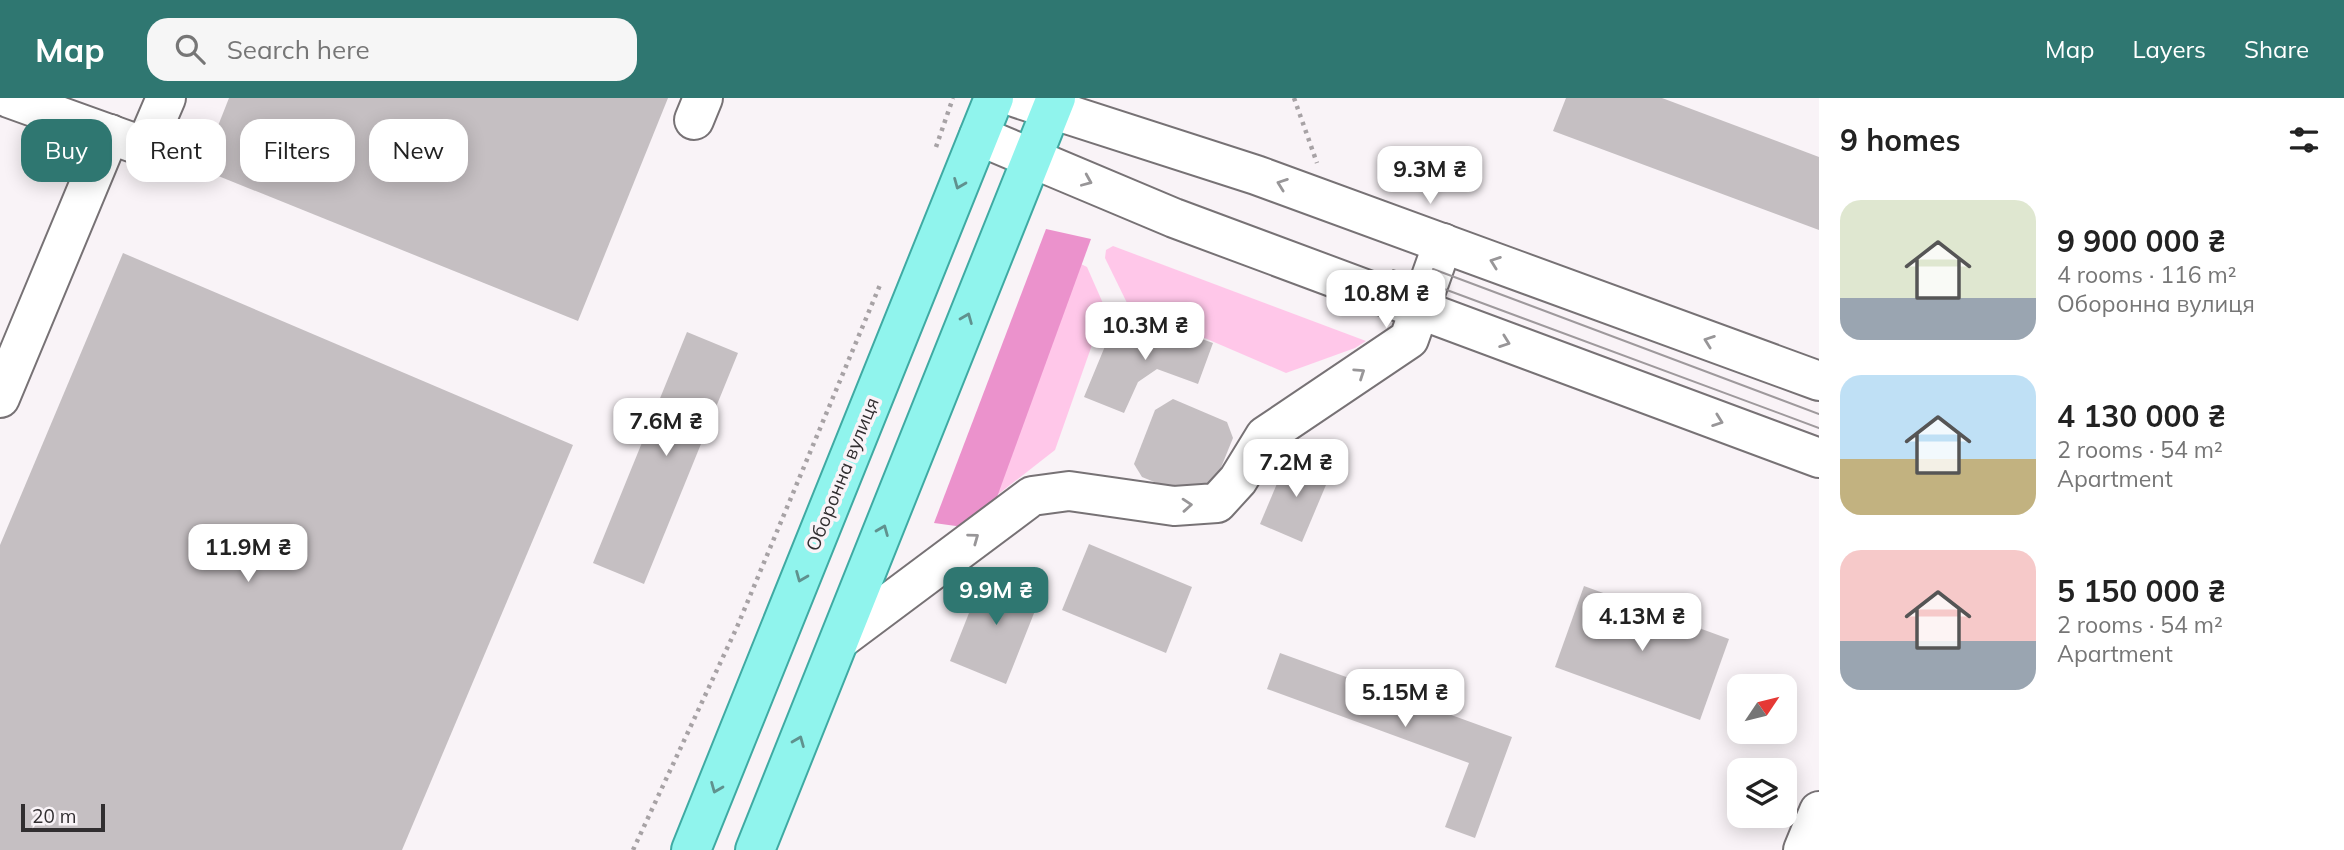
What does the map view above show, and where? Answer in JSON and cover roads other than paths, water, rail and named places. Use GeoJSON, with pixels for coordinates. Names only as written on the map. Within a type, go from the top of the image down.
{"type":"FeatureCollection","features":[{"type":"Feature","properties":{"kind":"main road","name":"Оборонна вулиця"},"geometry":{"type":"LineString","coordinates":[[691,850],[994,98]]}},
{"type":"Feature","properties":{"kind":"main road"},"geometry":{"type":"LineString","coordinates":[[755,850],[842,638],[1031,157],[1041,102]]}},
{"type":"Feature","properties":{"kind":"street"},"geometry":{"type":"LineString","coordinates":[[9,98],[68,119]]}},
{"type":"Feature","properties":{"kind":"street"},"geometry":{"type":"LineString","coordinates":[[112,135],[145,147],[166,98]]}},
{"type":"Feature","properties":{"kind":"street"},"geometry":{"type":"LineString","coordinates":[[1041,102],[1256,175],[1819,381]]}},
{"type":"Feature","properties":{"kind":"street"},"geometry":{"type":"LineString","coordinates":[[979,136],[1174,218],[1414,325],[1819,458]]}},
{"type":"Feature","properties":{"kind":"street"},"geometry":{"type":"LineString","coordinates":[[0,398],[90,182]]}},
{"type":"Feature","properties":{"kind":"street"},"geometry":{"type":"LineString","coordinates":[[842,638],[1032,496],[1069,491],[1174,506],[1217,503],[1238,480],[1265,436],[1414,325],[1443,243]]}},
{"type":"Feature","properties":{"kind":"street"},"geometry":{"type":"LineString","coordinates":[[1803,850],[1819,811]]}},
{"type":"Feature","properties":{"kind":"tram line"},"geometry":{"type":"LineString","coordinates":[[1433,269],[1819,414]]}},
{"type":"Feature","properties":{"kind":"tram line"},"geometry":{"type":"LineString","coordinates":[[1393,270],[1819,428]]}}]}
